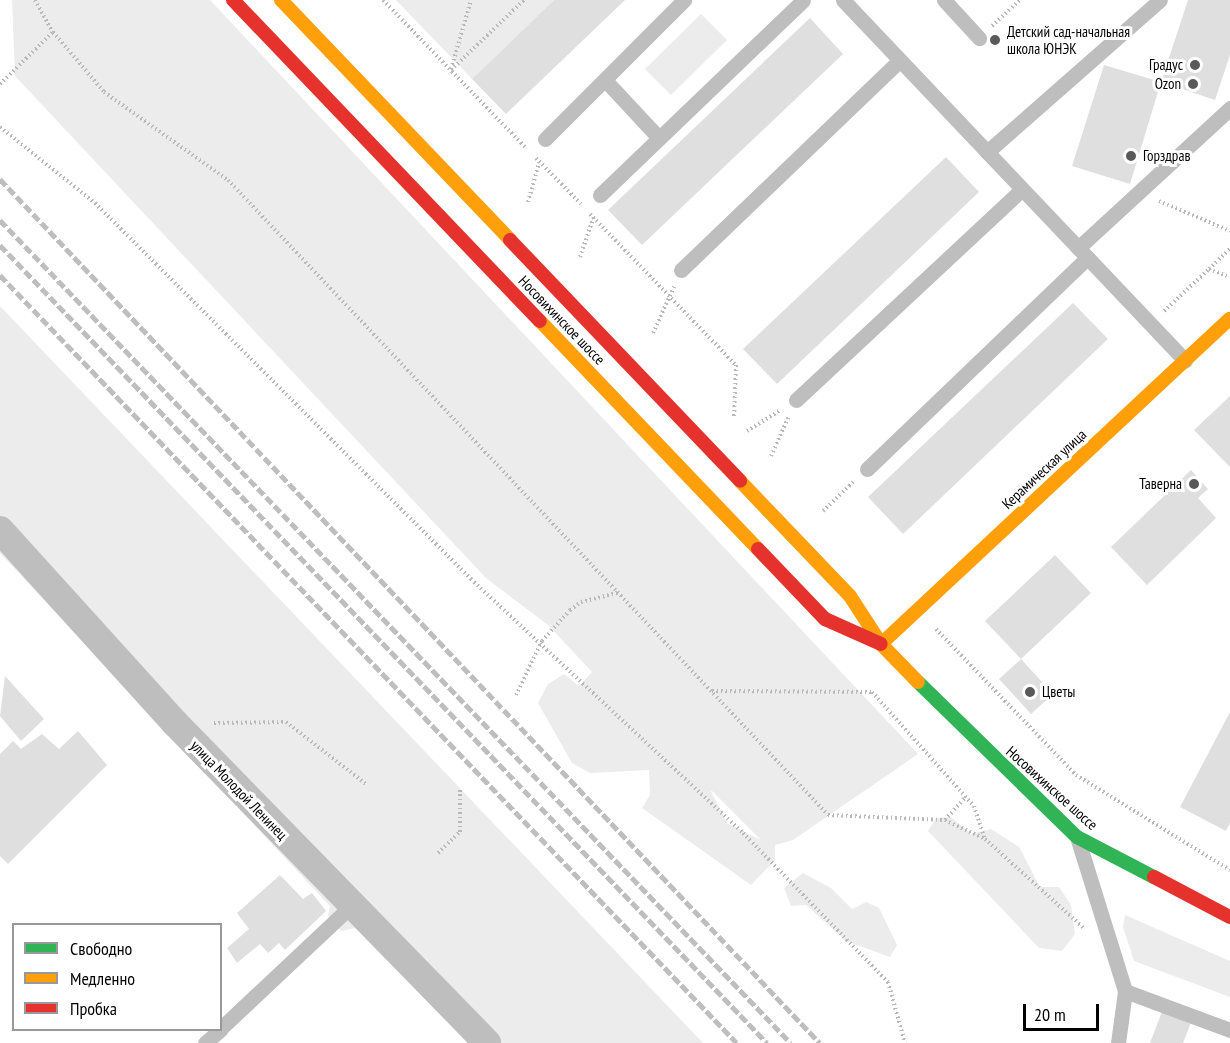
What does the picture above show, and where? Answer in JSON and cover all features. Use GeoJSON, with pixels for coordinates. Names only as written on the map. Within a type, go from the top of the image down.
{"type":"FeatureCollection","features":[{"type":"Feature","properties":{"kind":"main road","name":"Носовихинское шоссе"},"geometry":{"type":"LineString","coordinates":[[233,0],[825,619],[881,644]]}},
{"type":"Feature","properties":{"kind":"main road","name":"Носовихинское шоссе"},"geometry":{"type":"LineString","coordinates":[[281,0],[850,596],[881,644],[1077,837],[1230,917]]}},
{"type":"Feature","properties":{"kind":"main road","name":"Керамическая улица"},"geometry":{"type":"LineString","coordinates":[[881,644],[1230,319]]}},
{"type":"Feature","properties":{"kind":"street","name":"улица Молодой Ленинец"},"geometry":{"type":"LineString","coordinates":[[0,530],[175,723],[487,1043]]}},
{"type":"Feature","properties":{"kind":"lane"},"geometry":{"type":"LineString","coordinates":[[545,139],[684,0]]}},
{"type":"Feature","properties":{"kind":"lane"},"geometry":{"type":"LineString","coordinates":[[600,195],[803,0]]}},
{"type":"Feature","properties":{"kind":"lane"},"geometry":{"type":"LineString","coordinates":[[843,0],[1185,361]]}},
{"type":"Feature","properties":{"kind":"lane"},"geometry":{"type":"LineString","coordinates":[[944,0],[979,38]]}},
{"type":"Feature","properties":{"kind":"lane"},"geometry":{"type":"LineString","coordinates":[[987,152],[1160,0]]}},
{"type":"Feature","properties":{"kind":"lane"},"geometry":{"type":"LineString","coordinates":[[681,270],[900,60]]}},
{"type":"Feature","properties":{"kind":"lane"},"geometry":{"type":"LineString","coordinates":[[604,80],[659,138]]}},
{"type":"Feature","properties":{"kind":"lane"},"geometry":{"type":"LineString","coordinates":[[867,469],[1083,253],[1140,192],[1230,108]]}},
{"type":"Feature","properties":{"kind":"lane"},"geometry":{"type":"LineString","coordinates":[[796,400],[1022,189]]}},
{"type":"Feature","properties":{"kind":"lane"},"geometry":{"type":"LineString","coordinates":[[1077,837],[1125,991],[1119,1042]]}},
{"type":"Feature","properties":{"kind":"lane"},"geometry":{"type":"LineString","coordinates":[[222,1027],[351,906]]}},
{"type":"Feature","properties":{"kind":"lane"},"geometry":{"type":"LineString","coordinates":[[1125,991],[1226,1029],[1216,1043]]}},
{"type":"Feature","properties":{"kind":"lane"},"geometry":{"type":"LineString","coordinates":[[205,1043],[218,1031]]}},
{"type":"Feature","properties":{"kind":"path"},"geometry":{"type":"LineString","coordinates":[[35,0],[53,32],[104,92],[228,180],[828,815],[945,820],[985,839],[1114,954]]}},
{"type":"Feature","properties":{"kind":"path"},"geometry":{"type":"LineString","coordinates":[[383,0],[736,365],[734,418]]}},
{"type":"Feature","properties":{"kind":"path"},"geometry":{"type":"LineString","coordinates":[[451,70],[471,0]]}},
{"type":"Feature","properties":{"kind":"path"},"geometry":{"type":"LineString","coordinates":[[451,70],[524,0]]}},
{"type":"Feature","properties":{"kind":"path"},"geometry":{"type":"LineString","coordinates":[[979,38],[1020,0]]}},
{"type":"Feature","properties":{"kind":"path"},"geometry":{"type":"LineString","coordinates":[[0,84],[53,32]]}},
{"type":"Feature","properties":{"kind":"path"},"geometry":{"type":"LineString","coordinates":[[0,127],[95,203],[474,582],[543,641],[743,833],[888,982],[905,1043]]}},
{"type":"Feature","properties":{"kind":"path"},"geometry":{"type":"LineString","coordinates":[[528,202],[545,139]]}},
{"type":"Feature","properties":{"kind":"path"},"geometry":{"type":"LineString","coordinates":[[1140,192],[1230,231]]}},
{"type":"Feature","properties":{"kind":"path"},"geometry":{"type":"LineString","coordinates":[[580,257],[600,195]]}},
{"type":"Feature","properties":{"kind":"path"},"geometry":{"type":"LineString","coordinates":[[1150,324],[1230,249]]}},
{"type":"Feature","properties":{"kind":"path"},"geometry":{"type":"LineString","coordinates":[[1209,269],[1227,276]]}},
{"type":"Feature","properties":{"kind":"path"},"geometry":{"type":"LineString","coordinates":[[653,333],[681,270]]}},
{"type":"Feature","properties":{"kind":"path"},"geometry":{"type":"LineString","coordinates":[[747,431],[796,400]]}},
{"type":"Feature","properties":{"kind":"path"},"geometry":{"type":"LineString","coordinates":[[771,456],[796,400]]}},
{"type":"Feature","properties":{"kind":"path"},"geometry":{"type":"LineString","coordinates":[[823,511],[867,469]]}},
{"type":"Feature","properties":{"kind":"path"},"geometry":{"type":"LineString","coordinates":[[516,695],[543,641],[581,602],[619,593]]}},
{"type":"Feature","properties":{"kind":"path"},"geometry":{"type":"LineString","coordinates":[[934,627],[1076,775],[1230,870]]}},
{"type":"Feature","properties":{"kind":"path"},"geometry":{"type":"LineString","coordinates":[[711,691],[872,692],[974,806],[985,839]]}},
{"type":"Feature","properties":{"kind":"path"},"geometry":{"type":"LineString","coordinates":[[175,723],[286,722],[366,784]]}},
{"type":"Feature","properties":{"kind":"path"},"geometry":{"type":"LineString","coordinates":[[438,853],[460,832],[460,789]]}},
{"type":"Feature","properties":{"kind":"path"},"geometry":{"type":"LineString","coordinates":[[945,820],[965,798]]}},
{"type":"Feature","properties":{"kind":"shaded area"},"geometry":{"type":"Polygon","coordinates":[[[12,0],[210,0],[918,754],[793,840],[775,845],[775,860],[751,885],[642,808],[650,795],[649,770],[590,773],[572,763],[538,703],[548,684],[564,674],[579,686],[592,672],[548,625],[486,578],[15,76],[12,0]],[[712,791],[727,823],[761,840],[712,791]]]}},
{"type":"Feature","properties":{"kind":"shaded area"},"geometry":{"type":"Polygon","coordinates":[[[396,0],[554,0],[472,79],[396,0]]]}},
{"type":"Feature","properties":{"kind":"shaded area"},"geometry":{"type":"Polygon","coordinates":[[[701,14],[727,40],[671,95],[645,69],[701,14]]]}},
{"type":"Feature","properties":{"kind":"shaded area"},"geometry":{"type":"Polygon","coordinates":[[[0,306],[703,1043],[469,1043],[355,928],[341,931],[328,916],[330,906],[0,553],[0,306]]]}},
{"type":"Feature","properties":{"kind":"shaded area"},"geometry":{"type":"Polygon","coordinates":[[[951,817],[971,834],[991,829],[1019,847],[1040,887],[1059,887],[1071,905],[1075,934],[1062,951],[1039,948],[928,831],[936,818],[951,817]]]}},
{"type":"Feature","properties":{"kind":"shaded area"},"geometry":{"type":"Polygon","coordinates":[[[803,873],[831,888],[852,909],[866,902],[879,908],[897,945],[890,957],[846,941],[806,905],[791,906],[784,888],[803,873]]]}},
{"type":"Feature","properties":{"kind":"shaded area"},"geometry":{"type":"Polygon","coordinates":[[[1125,915],[1230,961],[1230,997],[1134,961],[1123,927],[1125,915]]]}},
{"type":"Feature","properties":{"kind":"building"},"geometry":{"type":"Polygon","coordinates":[[[554,0],[625,0],[506,114],[472,79],[554,0]]]}},
{"type":"Feature","properties":{"kind":"building"},"geometry":{"type":"Polygon","coordinates":[[[1188,0],[1230,0],[1230,55],[1215,100],[1161,82],[1188,0]]]}},
{"type":"Feature","properties":{"kind":"building"},"geometry":{"type":"Polygon","coordinates":[[[810,18],[843,54],[642,245],[608,210],[810,18]]]}},
{"type":"Feature","properties":{"kind":"building"},"geometry":{"type":"Polygon","coordinates":[[[1104,65],[1161,82],[1130,184],[1072,166],[1104,65]]]}},
{"type":"Feature","properties":{"kind":"building"},"geometry":{"type":"Polygon","coordinates":[[[946,157],[979,192],[777,384],[743,349],[946,157]]]}},
{"type":"Feature","properties":{"kind":"building"},"geometry":{"type":"Polygon","coordinates":[[[1073,303],[1108,339],[903,534],[868,497],[1073,303]]]}},
{"type":"Feature","properties":{"kind":"building"},"geometry":{"type":"Polygon","coordinates":[[[1230,396],[1230,467],[1194,430],[1230,396]]]}},
{"type":"Feature","properties":{"kind":"building"},"geometry":{"type":"Polygon","coordinates":[[[1191,470],[1208,489],[1198,498],[1216,518],[1147,585],[1111,547],[1191,470]]]}},
{"type":"Feature","properties":{"kind":"building"},"geometry":{"type":"Polygon","coordinates":[[[1055,555],[1091,593],[1021,659],[985,621],[1055,555]]]}},
{"type":"Feature","properties":{"kind":"building"},"geometry":{"type":"Polygon","coordinates":[[[1021,659],[1053,694],[1031,714],[999,679],[1021,659]]]}},
{"type":"Feature","properties":{"kind":"building"},"geometry":{"type":"Polygon","coordinates":[[[5,676],[44,719],[21,741],[0,716],[5,676]]]}},
{"type":"Feature","properties":{"kind":"building"},"geometry":{"type":"Polygon","coordinates":[[[1230,712],[1230,823],[1226,831],[1180,807],[1230,712]]]}},
{"type":"Feature","properties":{"kind":"building"},"geometry":{"type":"Polygon","coordinates":[[[78,731],[107,765],[8,864],[0,856],[0,754],[13,741],[21,749],[42,734],[59,749],[78,731]]]}},
{"type":"Feature","properties":{"kind":"building"},"geometry":{"type":"Polygon","coordinates":[[[280,875],[303,899],[312,893],[326,911],[285,950],[279,943],[268,953],[260,944],[237,963],[227,948],[249,929],[237,913],[280,875]]]}},
{"type":"Feature","properties":{"kind":"building"},"geometry":{"type":"Polygon","coordinates":[[[1163,1009],[1192,1020],[1183,1043],[1150,1043],[1163,1009]]]}},
{"type":"Feature","properties":{"kind":"railway"},"geometry":{"type":"LineString","coordinates":[[0,179],[820,1043]]}},
{"type":"Feature","properties":{"kind":"railway"},"geometry":{"type":"LineString","coordinates":[[0,220],[791,1043]]}},
{"type":"Feature","properties":{"kind":"railway"},"geometry":{"type":"LineString","coordinates":[[0,245],[767,1043]]}},
{"type":"Feature","properties":{"kind":"railway"},"geometry":{"type":"LineString","coordinates":[[0,275],[737,1043]]}},
{"type":"Feature","properties":{"kind":"traffic: fast"},"geometry":{"type":"LineString","coordinates":[[918,682],[1077,837],[1154,877]]}},
{"type":"Feature","properties":{"kind":"traffic: slow"},"geometry":{"type":"LineString","coordinates":[[281,0],[510,240]]}},
{"type":"Feature","properties":{"kind":"traffic: slow"},"geometry":{"type":"LineString","coordinates":[[881,644],[1230,319]]}},
{"type":"Feature","properties":{"kind":"traffic: slow"},"geometry":{"type":"LineString","coordinates":[[540,321],[758,549]]}},
{"type":"Feature","properties":{"kind":"traffic: slow"},"geometry":{"type":"LineString","coordinates":[[740,481],[850,596],[881,644],[918,682]]}},
{"type":"Feature","properties":{"kind":"traffic: jam"},"geometry":{"type":"LineString","coordinates":[[233,0],[540,321]]}},
{"type":"Feature","properties":{"kind":"traffic: jam"},"geometry":{"type":"LineString","coordinates":[[510,240],[740,481]]}},
{"type":"Feature","properties":{"kind":"traffic: jam"},"geometry":{"type":"LineString","coordinates":[[758,549],[825,619],[881,644]]}},
{"type":"Feature","properties":{"kind":"traffic: jam"},"geometry":{"type":"LineString","coordinates":[[1154,877],[1230,917]]}},
{"type":"Feature","properties":{"kind":"place","name":"Детский сад-начальная школа ЮНЭК"},"geometry":{"type":"Point","coordinates":[995,40]}},
{"type":"Feature","properties":{"kind":"place","name":"Градус"},"geometry":{"type":"Point","coordinates":[1195,65]}},
{"type":"Feature","properties":{"kind":"place","name":"Ozon"},"geometry":{"type":"Point","coordinates":[1193,84]}},
{"type":"Feature","properties":{"kind":"place","name":"Горздрав"},"geometry":{"type":"Point","coordinates":[1131,156]}},
{"type":"Feature","properties":{"kind":"place","name":"Таверна"},"geometry":{"type":"Point","coordinates":[1194,484]}},
{"type":"Feature","properties":{"kind":"place","name":"Цветы"},"geometry":{"type":"Point","coordinates":[1030,692]}}]}
